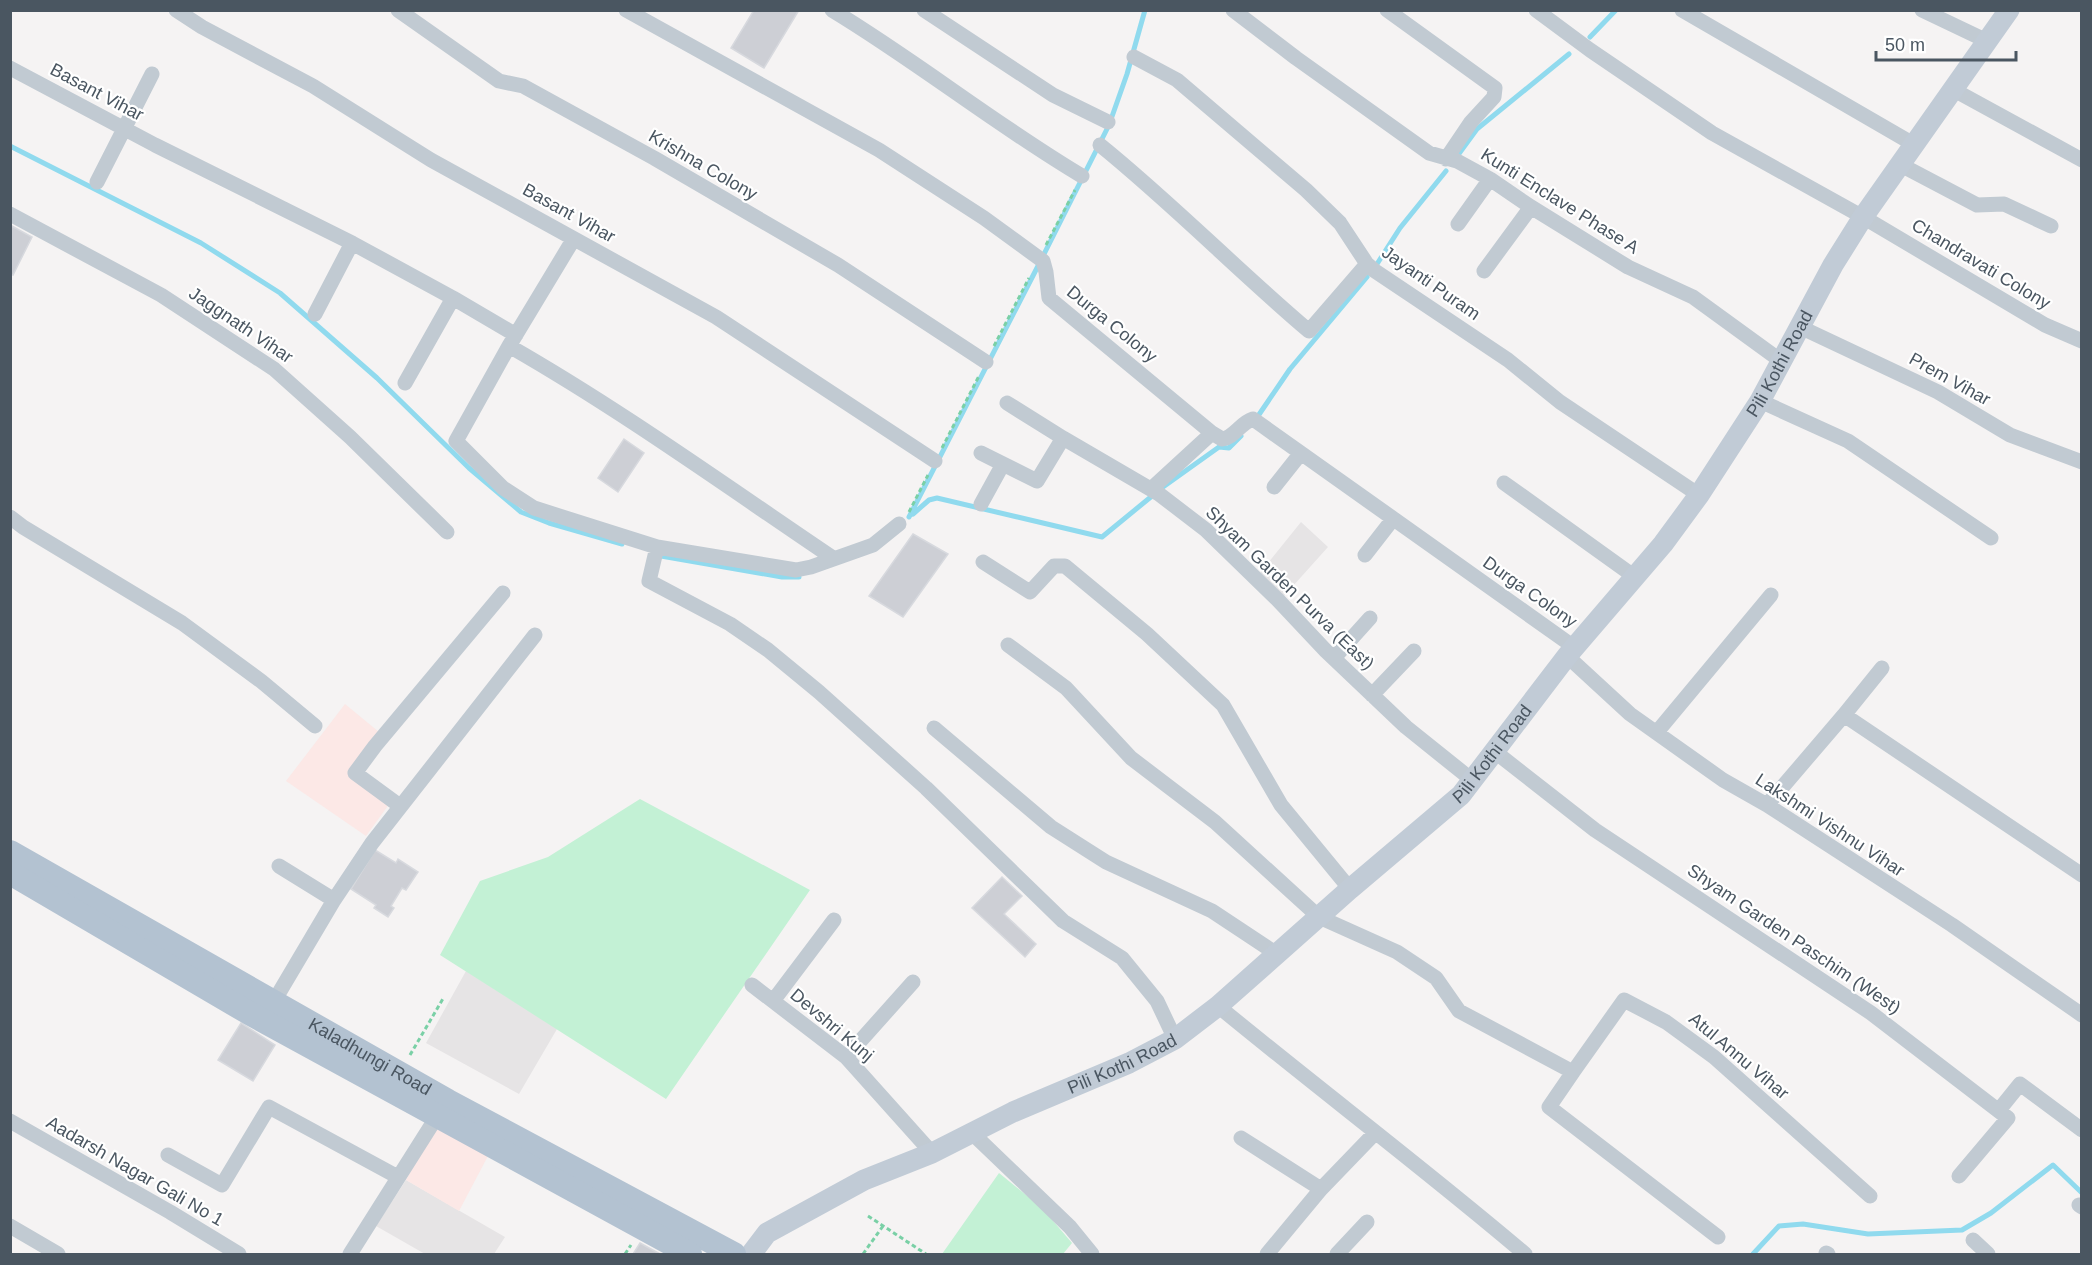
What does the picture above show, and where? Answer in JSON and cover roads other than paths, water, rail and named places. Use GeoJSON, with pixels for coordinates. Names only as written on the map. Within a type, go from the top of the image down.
{"type":"FeatureCollection","features":[{"type":"Feature","properties":{"kind":"main road","name":"Kaladhungi Road"},"geometry":{"type":"LineString","coordinates":[[11,859],[690,1254]]}},
{"type":"Feature","properties":{"kind":"main road","name":"Kaladhungi Road"},"geometry":{"type":"LineString","coordinates":[[260,1004],[399,1074],[442,1109],[734,1254]]}},
{"type":"Feature","properties":{"kind":"street","name":"Basant Vihar"},"geometry":{"type":"LineString","coordinates":[[176,10],[202,27],[313,86],[431,160],[716,317],[935,461]]}},
{"type":"Feature","properties":{"kind":"street","name":"Krishna Colony"},"geometry":{"type":"LineString","coordinates":[[398,10],[499,81],[523,86],[664,164],[838,265],[986,362]]}},
{"type":"Feature","properties":{"kind":"street","name":"Durga Colony"},"geometry":{"type":"LineString","coordinates":[[626,10],[879,150],[984,218],[1039,258],[1046,272],[1049,298],[1212,433],[1222,439],[1227,438],[1245,421],[1253,419],[1393,519],[1570,652]]}},
{"type":"Feature","properties":{"kind":"street"},"geometry":{"type":"LineString","coordinates":[[832,10],[1042,152],[1082,176]]}},
{"type":"Feature","properties":{"kind":"street"},"geometry":{"type":"LineString","coordinates":[[924,10],[1053,95],[1108,122]]}},
{"type":"Feature","properties":{"kind":"street","name":"Kunti Enclave Phase A"},"geometry":{"type":"LineString","coordinates":[[1233,10],[1430,153],[1457,161],[1490,179],[1628,267],[1693,297],[1781,361]]}},
{"type":"Feature","properties":{"kind":"street"},"geometry":{"type":"LineString","coordinates":[[1387,10],[1495,88],[1494,97],[1471,123],[1446,159]]}},
{"type":"Feature","properties":{"kind":"street","name":"Chandravati Colony"},"geometry":{"type":"LineString","coordinates":[[1536,10],[1590,50],[1712,133],[1863,217],[2045,325],[2082,341]]}},
{"type":"Feature","properties":{"kind":"street"},"geometry":{"type":"LineString","coordinates":[[1682,10],[1915,145]]}},
{"type":"Feature","properties":{"kind":"street"},"geometry":{"type":"LineString","coordinates":[[1922,10],[1987,41]]}},
{"type":"Feature","properties":{"kind":"street","name":"Pili Kothi Road"},"geometry":{"type":"LineString","coordinates":[[750,1254],[767,1233],[864,1180],[932,1153],[1013,1112],[1129,1063],[1175,1039],[1218,1006],[1461,795],[1570,652],[1663,544],[1699,495],[1760,401],[1833,265],[1863,217],[2009,10]]}},
{"type":"Feature","properties":{"kind":"street","name":"Jayanti Puram"},"geometry":{"type":"LineString","coordinates":[[1134,57],[1177,80],[1306,190],[1340,223],[1367,264],[1375,272],[1508,360],[1560,402],[1699,495]]}},
{"type":"Feature","properties":{"kind":"street","name":"Basant Vihar"},"geometry":{"type":"LineString","coordinates":[[10,68],[352,243],[453,298],[562,376],[833,558]]}},
{"type":"Feature","properties":{"kind":"street"},"geometry":{"type":"LineString","coordinates":[[97,182],[152,74]]}},
{"type":"Feature","properties":{"kind":"street"},"geometry":{"type":"LineString","coordinates":[[1954,90],[2082,160]]}},
{"type":"Feature","properties":{"kind":"street"},"geometry":{"type":"LineString","coordinates":[[1100,145],[1142,179],[1255,286],[1310,331],[1367,264]]}},
{"type":"Feature","properties":{"kind":"street"},"geometry":{"type":"LineString","coordinates":[[1901,165],[1977,205],[2004,204],[2051,226]]}},
{"type":"Feature","properties":{"kind":"street"},"geometry":{"type":"LineString","coordinates":[[1458,224],[1490,179]]}},
{"type":"Feature","properties":{"kind":"street"},"geometry":{"type":"LineString","coordinates":[[1484,271],[1531,207]]}},
{"type":"Feature","properties":{"kind":"street","name":"Jaggnath Vihar"},"geometry":{"type":"LineString","coordinates":[[10,214],[161,295],[274,369],[350,437],[447,532]]}},
{"type":"Feature","properties":{"kind":"street"},"geometry":{"type":"LineString","coordinates":[[573,240],[456,441],[503,488],[534,508],[657,548],[796,570],[873,545],[899,524]]}},
{"type":"Feature","properties":{"kind":"street"},"geometry":{"type":"LineString","coordinates":[[315,314],[352,243]]}},
{"type":"Feature","properties":{"kind":"street"},"geometry":{"type":"LineString","coordinates":[[405,383],[453,298]]}},
{"type":"Feature","properties":{"kind":"street","name":"Prem Vihar"},"geometry":{"type":"LineString","coordinates":[[1800,327],[1938,392],[2010,435],[2082,462]]}},
{"type":"Feature","properties":{"kind":"street"},"geometry":{"type":"LineString","coordinates":[[1760,401],[1848,441],[1990,538]]}},
{"type":"Feature","properties":{"kind":"street","name":"Shyam Garden Purva (East)"},"geometry":{"type":"LineString","coordinates":[[1007,403],[1151,489],[1206,530],[1406,727],[1472,780]]}},
{"type":"Feature","properties":{"kind":"street"},"geometry":{"type":"LineString","coordinates":[[1151,489],[1212,433]]}},
{"type":"Feature","properties":{"kind":"street"},"geometry":{"type":"LineString","coordinates":[[981,453],[1038,482],[1063,438]]}},
{"type":"Feature","properties":{"kind":"street"},"geometry":{"type":"LineString","coordinates":[[1274,487],[1301,453]]}},
{"type":"Feature","properties":{"kind":"street"},"geometry":{"type":"LineString","coordinates":[[981,504],[1003,464]]}},
{"type":"Feature","properties":{"kind":"street"},"geometry":{"type":"LineString","coordinates":[[1504,483],[1635,577]]}},
{"type":"Feature","properties":{"kind":"street"},"geometry":{"type":"LineString","coordinates":[[10,517],[182,623],[261,681],[315,726]]}},
{"type":"Feature","properties":{"kind":"street"},"geometry":{"type":"LineString","coordinates":[[1365,555],[1393,519]]}},
{"type":"Feature","properties":{"kind":"street"},"geometry":{"type":"LineString","coordinates":[[657,548],[649,581],[730,624],[768,650],[845,714],[926,788],[1063,921],[1122,958],[1157,1001],[1175,1039]]}},
{"type":"Feature","properties":{"kind":"street"},"geometry":{"type":"LineString","coordinates":[[983,562],[1030,592],[1054,566],[1065,566],[1147,634],[1223,705],[1281,805],[1350,889]]}},
{"type":"Feature","properties":{"kind":"street"},"geometry":{"type":"LineString","coordinates":[[400,806],[355,773],[503,593]]}},
{"type":"Feature","properties":{"kind":"street"},"geometry":{"type":"LineString","coordinates":[[1657,732],[1771,595]]}},
{"type":"Feature","properties":{"kind":"street"},"geometry":{"type":"LineString","coordinates":[[1334,658],[1370,618]]}},
{"type":"Feature","properties":{"kind":"street"},"geometry":{"type":"LineString","coordinates":[[260,1004],[372,843],[535,634]]}},
{"type":"Feature","properties":{"kind":"street"},"geometry":{"type":"LineString","coordinates":[[1008,645],[1066,688],[1131,758],[1215,822],[1319,917],[1397,952],[1436,978],[1459,1011],[1573,1072],[1549,1107],[1718,1237]]}},
{"type":"Feature","properties":{"kind":"street"},"geometry":{"type":"LineString","coordinates":[[1372,695],[1414,651]]}},
{"type":"Feature","properties":{"kind":"street","name":"Lakshmi Vishnu Vihar"},"geometry":{"type":"LineString","coordinates":[[1570,652],[1630,714],[1723,780],[1767,805],[1952,925],[2082,1016]]}},
{"type":"Feature","properties":{"kind":"street"},"geometry":{"type":"LineString","coordinates":[[1767,805],[1882,668]]}},
{"type":"Feature","properties":{"kind":"street"},"geometry":{"type":"LineString","coordinates":[[1844,715],[2082,875]]}},
{"type":"Feature","properties":{"kind":"street"},"geometry":{"type":"LineString","coordinates":[[934,728],[1051,826],[1106,862],[1212,911],[1277,954]]}},
{"type":"Feature","properties":{"kind":"street","name":"Shyam Garden Paschim (West)"},"geometry":{"type":"LineString","coordinates":[[1494,751],[1595,830],[1871,1013],[1998,1110]]}},
{"type":"Feature","properties":{"kind":"street"},"geometry":{"type":"LineString","coordinates":[[279,866],[334,900]]}},
{"type":"Feature","properties":{"kind":"street"},"geometry":{"type":"LineString","coordinates":[[773,1000],[834,920]]}},
{"type":"Feature","properties":{"kind":"street"},"geometry":{"type":"LineString","coordinates":[[846,1057],[912,982]]}},
{"type":"Feature","properties":{"kind":"street","name":"Devshri Kunj"},"geometry":{"type":"LineString","coordinates":[[752,985],[846,1057],[932,1153]]}},
{"type":"Feature","properties":{"kind":"street","name":"Atul Annu Vihar"},"geometry":{"type":"LineString","coordinates":[[1573,1072],[1624,1000],[1666,1022],[1714,1057],[1870,1196]]}},
{"type":"Feature","properties":{"kind":"street"},"geometry":{"type":"LineString","coordinates":[[1218,1006],[1525,1254]]}},
{"type":"Feature","properties":{"kind":"street"},"geometry":{"type":"LineString","coordinates":[[1959,1176],[2008,1118],[1998,1110],[2020,1084],[2082,1131]]}},
{"type":"Feature","properties":{"kind":"street"},"geometry":{"type":"LineString","coordinates":[[168,1155],[222,1185],[269,1107],[398,1177]]}},
{"type":"Feature","properties":{"kind":"street"},"geometry":{"type":"LineString","coordinates":[[350,1254],[442,1109]]}},
{"type":"Feature","properties":{"kind":"street","name":"Aadarsh Nagar Gali No 1"},"geometry":{"type":"LineString","coordinates":[[10,1121],[239,1254]]}},
{"type":"Feature","properties":{"kind":"street"},"geometry":{"type":"LineString","coordinates":[[972,1133],[1070,1227],[1092,1254]]}},
{"type":"Feature","properties":{"kind":"street"},"geometry":{"type":"LineString","coordinates":[[1267,1254],[1322,1189],[1375,1133]]}},
{"type":"Feature","properties":{"kind":"street"},"geometry":{"type":"LineString","coordinates":[[1241,1138],[1322,1189]]}},
{"type":"Feature","properties":{"kind":"street"},"geometry":{"type":"LineString","coordinates":[[1336,1254],[1367,1222]]}},
{"type":"Feature","properties":{"kind":"street"},"geometry":{"type":"LineString","coordinates":[[10,1226],[58,1254]]}},
{"type":"Feature","properties":{"kind":"street"},"geometry":{"type":"LineString","coordinates":[[1973,1240],[1988,1254]]}},
{"type":"Feature","properties":{"kind":"waterway"},"geometry":{"type":"LineString","coordinates":[[1043,256],[1109,125],[1127,74],[1145,10]]}},
{"type":"Feature","properties":{"kind":"waterway"},"geometry":{"type":"LineString","coordinates":[[1590,37],[1616,10]]}},
{"type":"Feature","properties":{"kind":"waterway"},"geometry":{"type":"LineString","coordinates":[[1458,155],[1477,129],[1569,54]]}},
{"type":"Feature","properties":{"kind":"waterway"},"geometry":{"type":"LineString","coordinates":[[10,146],[201,243],[280,293],[377,378],[469,468],[521,512],[549,523],[622,544]]}},
{"type":"Feature","properties":{"kind":"waterway"},"geometry":{"type":"LineString","coordinates":[[1377,264],[1400,228],[1446,171]]}},
{"type":"Feature","properties":{"kind":"waterway"},"geometry":{"type":"LineString","coordinates":[[909,517],[1039,264]]}},
{"type":"Feature","properties":{"kind":"waterway"},"geometry":{"type":"LineString","coordinates":[[1258,416],[1290,369],[1367,277]]}},
{"type":"Feature","properties":{"kind":"waterway"},"geometry":{"type":"LineString","coordinates":[[1163,487],[1219,447],[1229,448],[1241,436]]}},
{"type":"Feature","properties":{"kind":"waterway"},"geometry":{"type":"LineString","coordinates":[[913,514],[929,500],[937,498],[1102,537],[1152,496]]}},
{"type":"Feature","properties":{"kind":"waterway"},"geometry":{"type":"LineString","coordinates":[[661,556],[782,577],[799,577]]}},
{"type":"Feature","properties":{"kind":"waterway"},"geometry":{"type":"LineString","coordinates":[[1753,1254],[1779,1226],[1803,1224],[1868,1234],[1962,1230],[1991,1213],[2053,1165],[2082,1193]]}}]}
